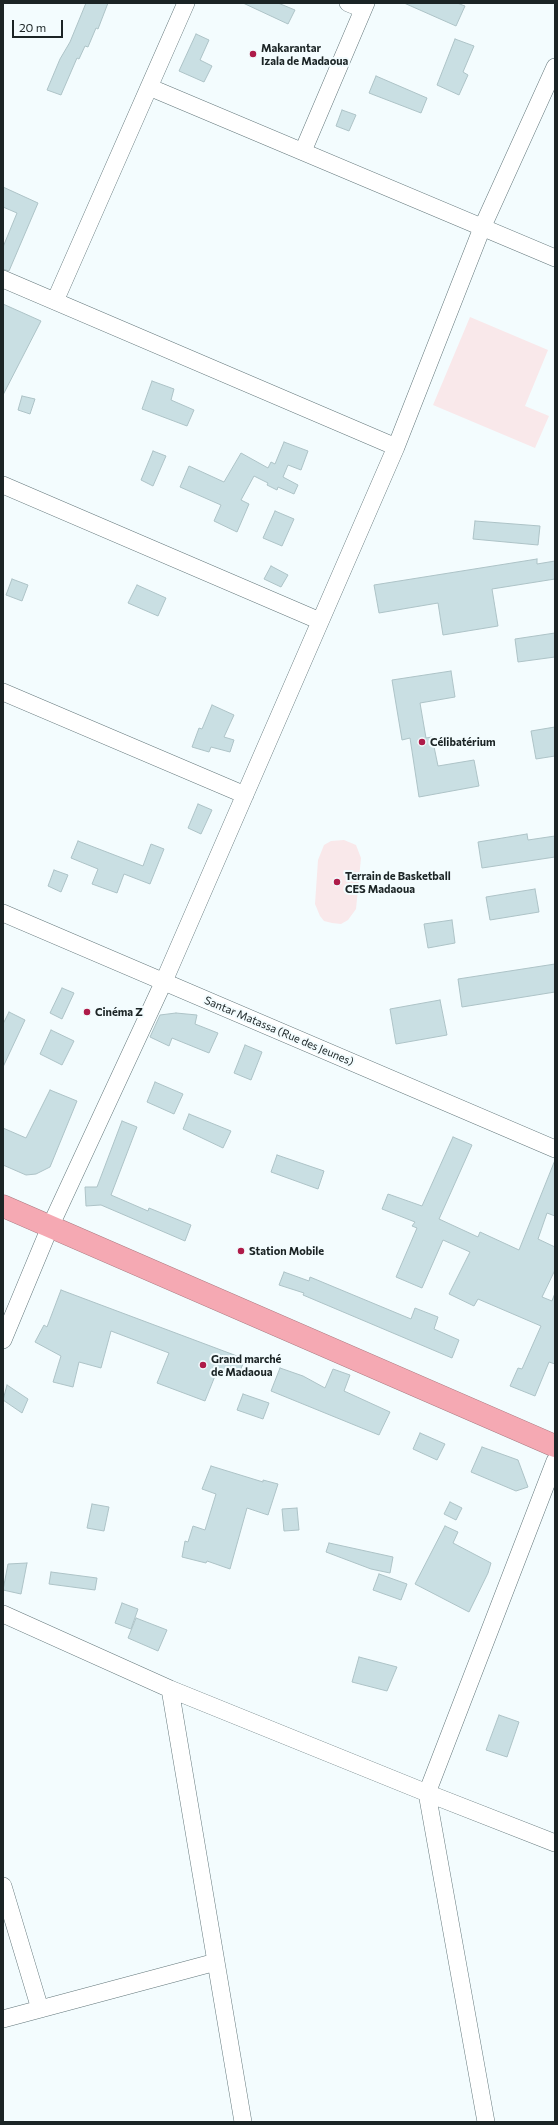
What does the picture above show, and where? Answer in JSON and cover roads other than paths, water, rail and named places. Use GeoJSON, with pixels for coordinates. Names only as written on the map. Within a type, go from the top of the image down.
{"type":"FeatureCollection","features":[{"type":"Feature","properties":{"kind":"highway"},"geometry":{"type":"LineString","coordinates":[[3,1206],[555,1446]]}},
{"type":"Feature","properties":{"kind":"street"},"geometry":{"type":"LineString","coordinates":[[55,301],[186,3]]}},
{"type":"Feature","properties":{"kind":"street"},"geometry":{"type":"LineString","coordinates":[[303,151],[359,5]]}},
{"type":"Feature","properties":{"kind":"street"},"geometry":{"type":"LineString","coordinates":[[3,1340],[50,1227],[164,981],[396,448],[482,228],[555,67]]}},
{"type":"Feature","properties":{"kind":"street"},"geometry":{"type":"LineString","coordinates":[[149,87],[555,258]]}},
{"type":"Feature","properties":{"kind":"street"},"geometry":{"type":"LineString","coordinates":[[3,279],[396,448]]}},
{"type":"Feature","properties":{"kind":"street"},"geometry":{"type":"LineString","coordinates":[[3,485],[320,621]]}},
{"type":"Feature","properties":{"kind":"street"},"geometry":{"type":"LineString","coordinates":[[3,692],[245,795]]}},
{"type":"Feature","properties":{"kind":"street","name":"Santar Matassa (Rue des Jeunes)"},"geometry":{"type":"LineString","coordinates":[[3,912],[555,1149]]}},
{"type":"Feature","properties":{"kind":"street"},"geometry":{"type":"LineString","coordinates":[[486,2122],[427,1794],[555,1461]]}},
{"type":"Feature","properties":{"kind":"street"},"geometry":{"type":"LineString","coordinates":[[3,1614],[170,1689],[427,1794],[555,1842]]}},
{"type":"Feature","properties":{"kind":"street"},"geometry":{"type":"LineString","coordinates":[[170,1689],[243,2122]]}},
{"type":"Feature","properties":{"kind":"street"},"geometry":{"type":"LineString","coordinates":[[3,1886],[40,2009]]}},
{"type":"Feature","properties":{"kind":"street"},"geometry":{"type":"LineString","coordinates":[[3,2019],[216,1962]]}},
{"type":"Feature","properties":{"kind":"place","name":"Makarantar Izala de Madaoua"},"geometry":{"type":"Point","coordinates":[253,54]}},
{"type":"Feature","properties":{"kind":"place","name":"Célibatérium"},"geometry":{"type":"Point","coordinates":[422,742]}},
{"type":"Feature","properties":{"kind":"place","name":"Terrain de Basketball CES Madaoua"},"geometry":{"type":"Point","coordinates":[337,882]}},
{"type":"Feature","properties":{"kind":"place","name":"Cinéma Z"},"geometry":{"type":"Point","coordinates":[87,1012]}},
{"type":"Feature","properties":{"kind":"place","name":"Station Mobile"},"geometry":{"type":"Point","coordinates":[241,1251]}},
{"type":"Feature","properties":{"kind":"place","name":"Grand marché de Madaoua"},"geometry":{"type":"Point","coordinates":[203,1365]}}]}
